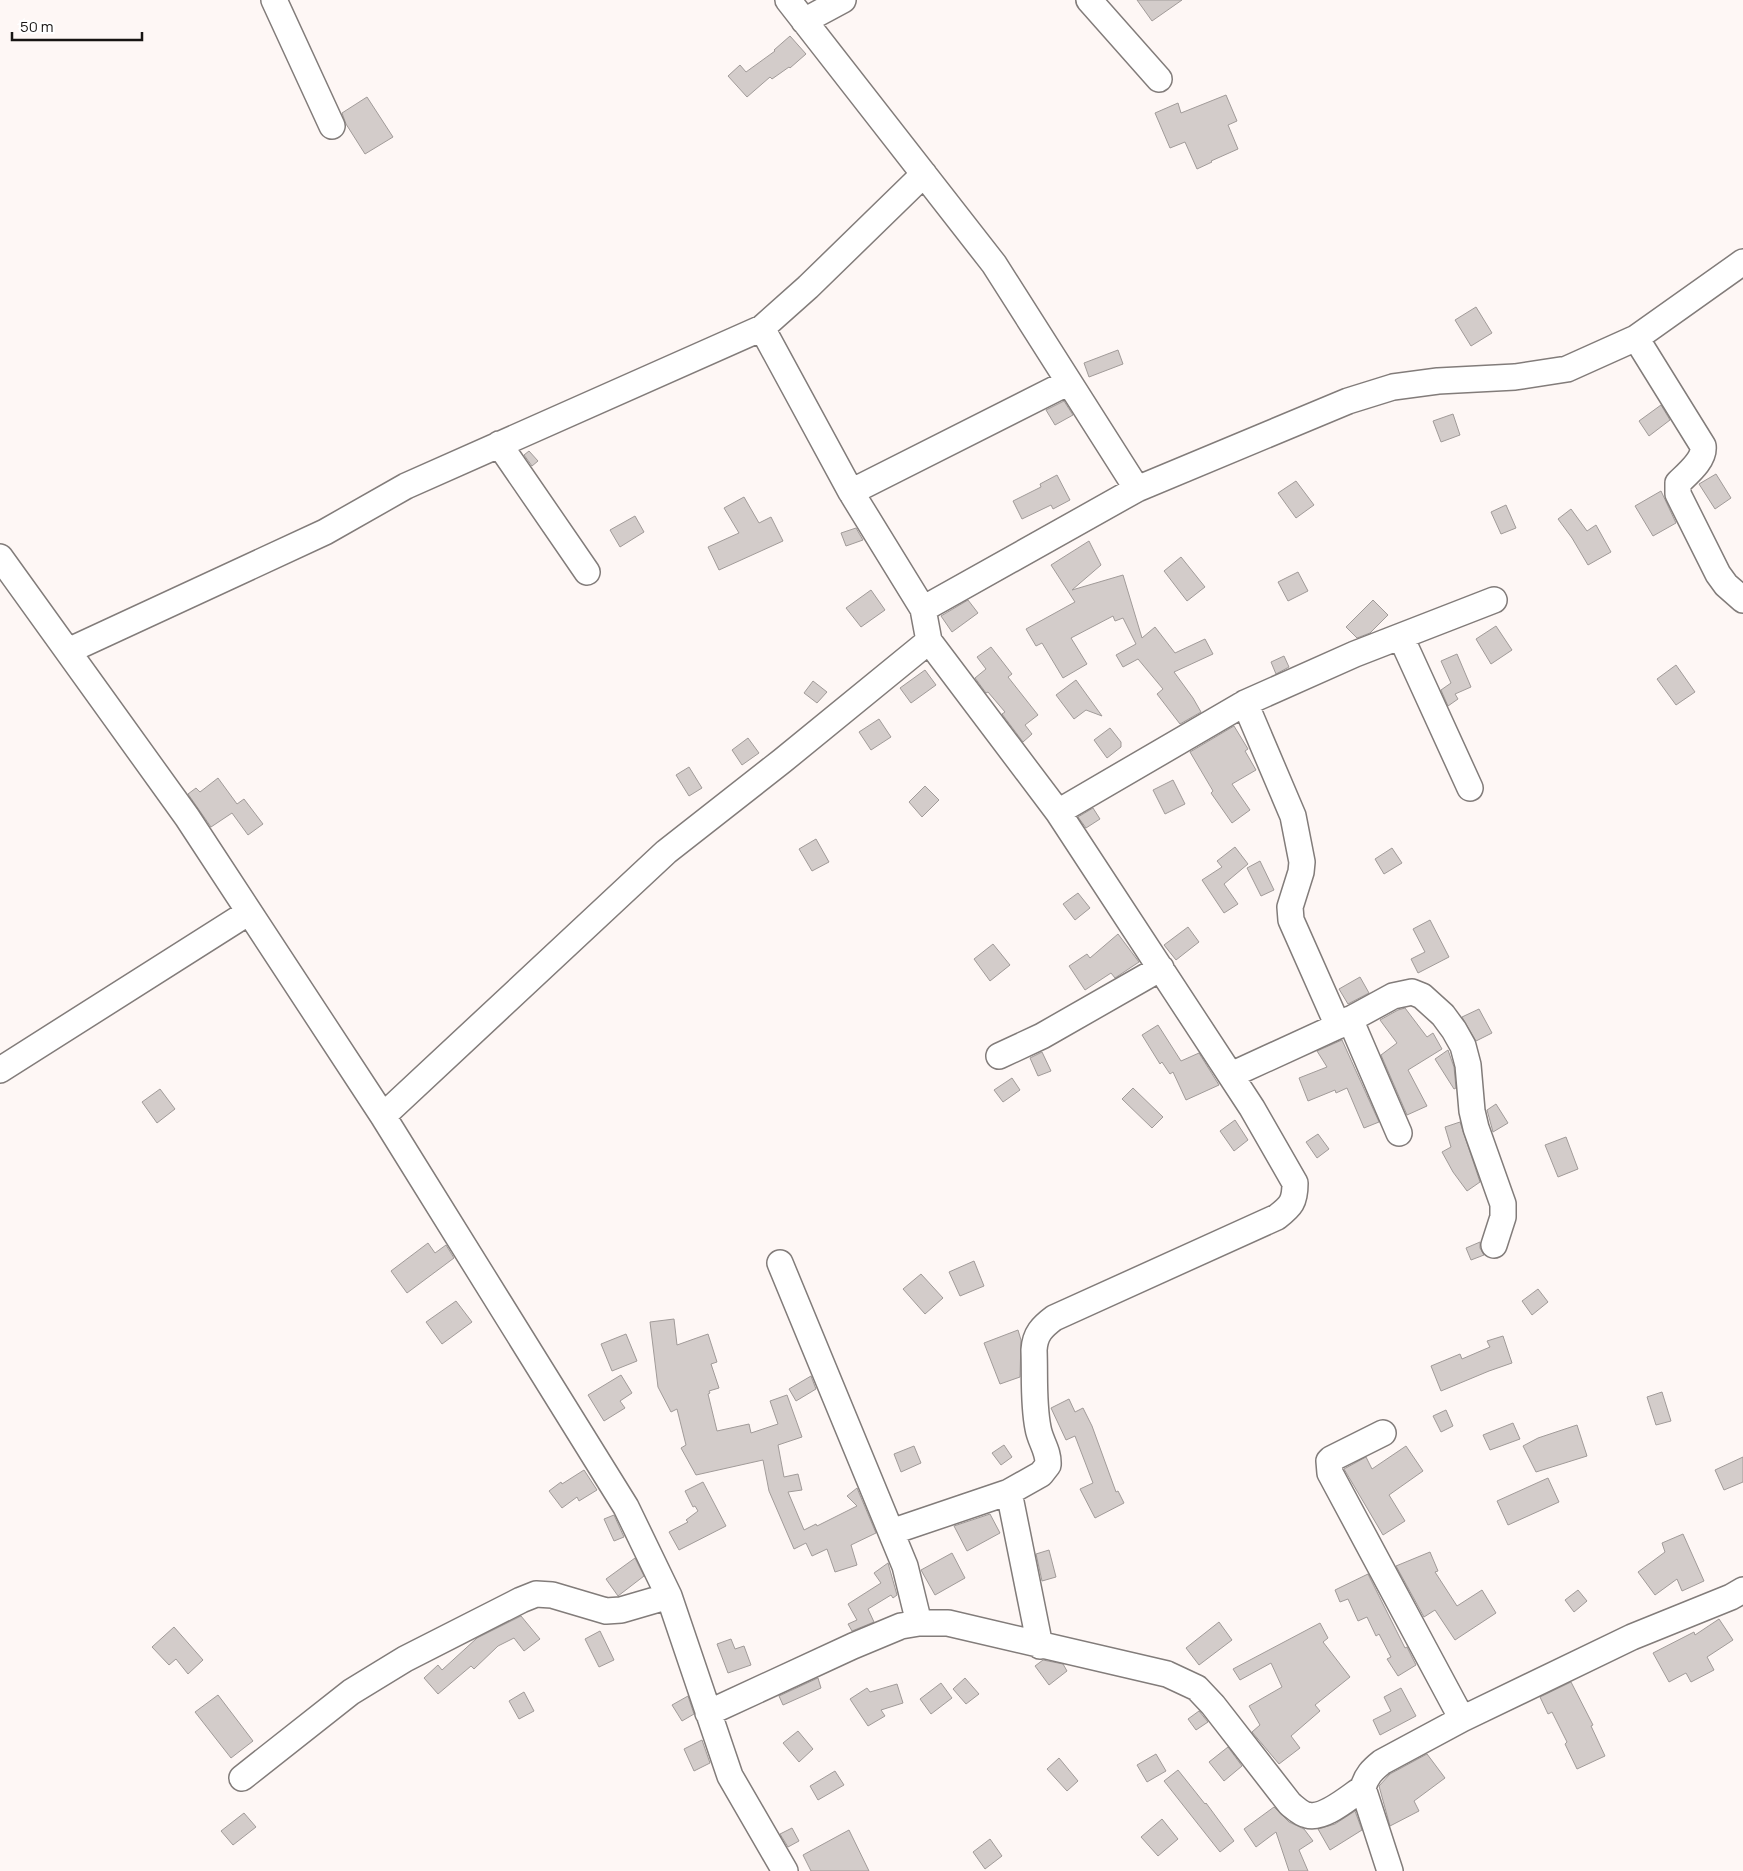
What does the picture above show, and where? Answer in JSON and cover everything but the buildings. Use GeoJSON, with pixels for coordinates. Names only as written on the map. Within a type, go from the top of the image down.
{"type":"FeatureCollection","features":[{"type":"Feature","properties":{"kind":"street"},"geometry":{"type":"LineString","coordinates":[[274,0],[332,126]]}},
{"type":"Feature","properties":{"kind":"street"},"geometry":{"type":"LineString","coordinates":[[788,0],[994,264],[1137,489]]}},
{"type":"Feature","properties":{"kind":"street"},"geometry":{"type":"LineString","coordinates":[[804,21],[843,0]]}},
{"type":"Feature","properties":{"kind":"street"},"geometry":{"type":"LineString","coordinates":[[1089,0],[1159,79]]}},
{"type":"Feature","properties":{"kind":"street"},"geometry":{"type":"LineString","coordinates":[[68,651],[325,532],[406,486],[762,328],[808,287],[924,174]]}},
{"type":"Feature","properties":{"kind":"street"},"geometry":{"type":"LineString","coordinates":[[923,609],[1137,489],[1348,400],[1393,387],[1411,384],[1515,377],[1568,369],[1636,338],[1743,262]]}},
{"type":"Feature","properties":{"kind":"street"},"geometry":{"type":"LineString","coordinates":[[762,328],[851,492],[923,609],[929,641],[1058,812],[1231,1075],[1295,1183],[1295,1197],[1288,1208],[1277,1217],[1054,1318],[1040,1328],[1034,1341],[1036,1416],[1038,1430],[1046,1449],[1048,1465],[1041,1474],[1010,1492],[891,1532]]}},
{"type":"Feature","properties":{"kind":"street"},"geometry":{"type":"LineString","coordinates":[[1636,338],[1703,446],[1703,455],[1678,483],[1678,494],[1720,578],[1743,600]]}},
{"type":"Feature","properties":{"kind":"street"},"geometry":{"type":"LineString","coordinates":[[851,492],[1069,382]]}},
{"type":"Feature","properties":{"kind":"street"},"geometry":{"type":"LineString","coordinates":[[499,444],[587,572]]}},
{"type":"Feature","properties":{"kind":"street"},"geometry":{"type":"LineString","coordinates":[[0,557],[187,817],[383,1116],[626,1507],[669,1596],[730,1776],[785,1871]]}},
{"type":"Feature","properties":{"kind":"street"},"geometry":{"type":"LineString","coordinates":[[1058,812],[1245,703],[1355,654],[1494,600]]}},
{"type":"Feature","properties":{"kind":"street"},"geometry":{"type":"LineString","coordinates":[[1401,637],[1470,788]]}},
{"type":"Feature","properties":{"kind":"street"},"geometry":{"type":"LineString","coordinates":[[383,1116],[666,852],[782,762],[929,641]]}},
{"type":"Feature","properties":{"kind":"street"},"geometry":{"type":"LineString","coordinates":[[1245,703],[1293,816],[1302,862],[1301,872],[1290,907],[1291,920],[1399,1133]]}},
{"type":"Feature","properties":{"kind":"street"},"geometry":{"type":"LineString","coordinates":[[0,1070],[249,912]]}},
{"type":"Feature","properties":{"kind":"street"},"geometry":{"type":"LineString","coordinates":[[999,1056],[1049,1032],[1161,968]]}},
{"type":"Feature","properties":{"kind":"street"},"geometry":{"type":"LineString","coordinates":[[1231,1075],[1344,1023],[1392,996],[1412,992],[1422,996],[1443,1016],[1463,1046],[1468,1065],[1472,1111],[1476,1128],[1503,1204],[1503,1217],[1494,1245]]}},
{"type":"Feature","properties":{"kind":"street"},"geometry":{"type":"LineString","coordinates":[[780,1263],[906,1566],[919,1623]]}},
{"type":"Feature","properties":{"kind":"street"},"geometry":{"type":"LineString","coordinates":[[1383,1433],[1334,1456],[1329,1461],[1329,1467],[1462,1719]]}},
{"type":"Feature","properties":{"kind":"street"},"geometry":{"type":"LineString","coordinates":[[1010,1492],[1040,1646]]}},
{"type":"Feature","properties":{"kind":"street"},"geometry":{"type":"LineString","coordinates":[[708,1713],[901,1626],[919,1623],[948,1623],[1040,1646],[1167,1674],[1197,1688],[1213,1705],[1290,1804],[1305,1815],[1315,1816],[1326,1813],[1363,1788],[1368,1776],[1382,1762],[1462,1719],[1632,1638],[1731,1597],[1743,1590]]}},
{"type":"Feature","properties":{"kind":"street"},"geometry":{"type":"LineString","coordinates":[[242,1778],[351,1692],[405,1659],[520,1600],[536,1594],[552,1595],[606,1611],[621,1610],[669,1596]]}},
{"type":"Feature","properties":{"kind":"street"},"geometry":{"type":"LineString","coordinates":[[1363,1788],[1390,1871]]}}]}
